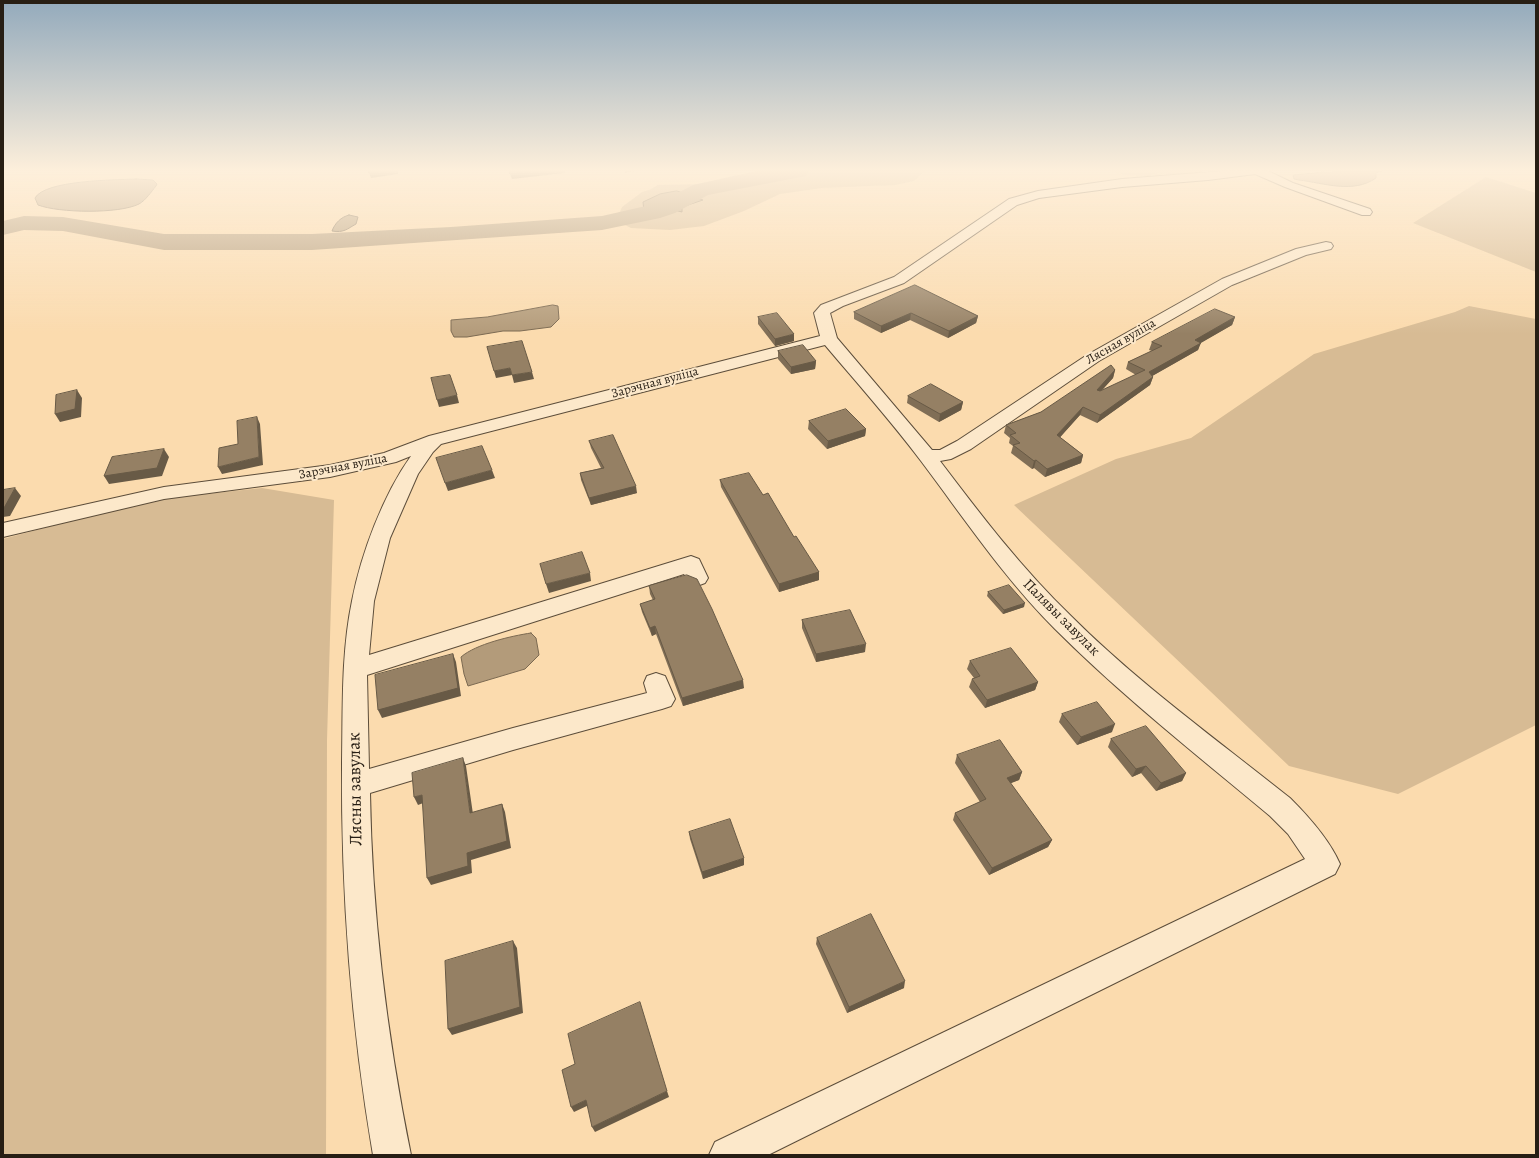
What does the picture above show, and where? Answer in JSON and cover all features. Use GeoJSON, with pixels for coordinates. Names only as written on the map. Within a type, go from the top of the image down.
{"type":"FeatureCollection","features":[{"type":"Feature","properties":{"kind":"street"},"geometry":{"type":"LineString","coordinates":[[829,339],[822,313],[826,308],[899,280],[979,225]]}},
{"type":"Feature","properties":{"kind":"street","name":"Лясная вуліца"},"geometry":{"type":"LineString","coordinates":[[927,456],[944,455],[964,445],[1093,358],[1227,282],[1301,252],[1326,246]]}},
{"type":"Feature","properties":{"kind":"street","name":"Зарэчная вуліца"},"geometry":{"type":"LineString","coordinates":[[3,530],[164,493],[277,479],[337,469],[389,458],[435,440],[829,339]]}},
{"type":"Feature","properties":{"kind":"street","name":"Палявы завулак"},"geometry":{"type":"LineString","coordinates":[[728,1155],[1325,864],[1298,825],[1280,807],[1144,697],[1063,623],[1019,576],[970,515],[927,456],[829,339]]}},
{"type":"Feature","properties":{"kind":"street","name":"Лясны завулак"},"geometry":{"type":"LineString","coordinates":[[392,1155],[379,1084],[363,948],[356,828],[355,669],[364,601],[380,538],[408,474],[426,448],[435,440]]}},
{"type":"Feature","properties":{"kind":"street"},"geometry":{"type":"LineString","coordinates":[[355,669],[691,564],[697,578]]}},
{"type":"Feature","properties":{"kind":"street"},"geometry":{"type":"LineString","coordinates":[[355,785],[513,739],[662,699],[656,683]]}},
{"type":"Feature","properties":{"kind":"shaded area"},"geometry":{"type":"Polygon","coordinates":[[[335,225],[354,225],[342,231],[332,231],[335,225]]]}},
{"type":"Feature","properties":{"kind":"shaded area"},"geometry":{"type":"Polygon","coordinates":[[[625,225],[707,225],[670,230],[631,228],[625,225]]]}},
{"type":"Feature","properties":{"kind":"shaded area"},"geometry":{"type":"Polygon","coordinates":[[[1418,225],[1536,225],[1536,272],[1418,225]]]}},
{"type":"Feature","properties":{"kind":"shaded area"},"geometry":{"type":"Polygon","coordinates":[[[553,305],[558,306],[559,319],[551,327],[520,331],[503,331],[467,337],[454,337],[451,331],[451,320],[487,317],[553,305]]]}},
{"type":"Feature","properties":{"kind":"shaded area"},"geometry":{"type":"Polygon","coordinates":[[[1469,306],[1536,319],[1536,725],[1398,794],[1289,766],[1014,505],[1116,459],[1191,438],[1314,354],[1455,312],[1469,306]]]}},
{"type":"Feature","properties":{"kind":"shaded area"},"geometry":{"type":"Polygon","coordinates":[[[262,488],[334,500],[327,740],[326,1155],[3,1155],[3,539],[149,500],[262,488]]]}},
{"type":"Feature","properties":{"kind":"shaded area"},"geometry":{"type":"Polygon","coordinates":[[[531,633],[536,638],[539,655],[525,669],[468,686],[461,657],[467,652],[484,644],[504,638],[531,633]]]}},
{"type":"Feature","properties":{"kind":"building"},"geometry":{"type":"Polygon","coordinates":[[[915,285],[978,316],[949,331],[911,313],[881,326],[854,312],[915,285]]]}},
{"type":"Feature","properties":{"kind":"building"},"geometry":{"type":"Polygon","coordinates":[[[1215,309],[1235,317],[1195,340],[1201,343],[1149,372],[1153,377],[1100,415],[1083,407],[1057,435],[1083,455],[1047,469],[1013,445],[1020,443],[1010,435],[1016,433],[1006,425],[1041,412],[1111,365],[1115,370],[1097,390],[1100,391],[1145,370],[1128,362],[1162,346],[1152,342],[1215,309]]]}},
{"type":"Feature","properties":{"kind":"building"},"geometry":{"type":"Polygon","coordinates":[[[777,313],[794,334],[775,339],[758,317],[777,313]]]}},
{"type":"Feature","properties":{"kind":"building"},"geometry":{"type":"Polygon","coordinates":[[[522,341],[532,372],[512,375],[510,368],[494,371],[487,347],[522,341]]]}},
{"type":"Feature","properties":{"kind":"building"},"geometry":{"type":"Polygon","coordinates":[[[803,345],[816,361],[791,367],[778,351],[803,345]]]}},
{"type":"Feature","properties":{"kind":"building"},"geometry":{"type":"Polygon","coordinates":[[[450,375],[457,395],[437,400],[431,378],[450,375]]]}},
{"type":"Feature","properties":{"kind":"building"},"geometry":{"type":"Polygon","coordinates":[[[931,384],[963,402],[940,414],[908,396],[931,384]]]}},
{"type":"Feature","properties":{"kind":"building"},"geometry":{"type":"Polygon","coordinates":[[[77,390],[75,409],[55,414],[56,395],[77,390]]]}},
{"type":"Feature","properties":{"kind":"building"},"geometry":{"type":"Polygon","coordinates":[[[846,409],[866,429],[828,441],[809,421],[846,409]]]}},
{"type":"Feature","properties":{"kind":"building"},"geometry":{"type":"Polygon","coordinates":[[[257,417],[259,457],[218,467],[219,448],[238,444],[237,421],[257,417]]]}},
{"type":"Feature","properties":{"kind":"building"},"geometry":{"type":"Polygon","coordinates":[[[613,435],[636,486],[589,498],[580,473],[604,468],[589,441],[613,435]]]}},
{"type":"Feature","properties":{"kind":"building"},"geometry":{"type":"Polygon","coordinates":[[[482,446],[492,470],[445,483],[436,458],[482,446]]]}},
{"type":"Feature","properties":{"kind":"building"},"geometry":{"type":"Polygon","coordinates":[[[164,449],[157,468],[104,476],[112,457],[164,449]]]}},
{"type":"Feature","properties":{"kind":"building"},"geometry":{"type":"Polygon","coordinates":[[[749,473],[763,495],[768,493],[794,537],[796,536],[819,572],[779,584],[720,480],[749,473]]]}},
{"type":"Feature","properties":{"kind":"building"},"geometry":{"type":"Polygon","coordinates":[[[15,488],[4,508],[3,508],[3,490],[15,488]]]}},
{"type":"Feature","properties":{"kind":"building"},"geometry":{"type":"Polygon","coordinates":[[[582,552],[590,573],[546,584],[540,564],[582,552]]]}},
{"type":"Feature","properties":{"kind":"building"},"geometry":{"type":"Polygon","coordinates":[[[687,575],[697,579],[712,609],[743,680],[682,698],[655,626],[650,628],[640,604],[655,599],[649,586],[687,575]]]}},
{"type":"Feature","properties":{"kind":"building"},"geometry":{"type":"Polygon","coordinates":[[[1009,585],[1025,603],[1004,610],[988,592],[1009,585]]]}},
{"type":"Feature","properties":{"kind":"building"},"geometry":{"type":"Polygon","coordinates":[[[850,610],[866,644],[816,654],[802,620],[850,610]]]}},
{"type":"Feature","properties":{"kind":"building"},"geometry":{"type":"Polygon","coordinates":[[[1011,648],[1038,682],[987,700],[972,679],[980,676],[970,661],[1011,648]]]}},
{"type":"Feature","properties":{"kind":"building"},"geometry":{"type":"Polygon","coordinates":[[[453,654],[458,688],[378,710],[375,675],[453,654]]]}},
{"type":"Feature","properties":{"kind":"building"},"geometry":{"type":"Polygon","coordinates":[[[1097,702],[1115,724],[1081,737],[1062,714],[1097,702]]]}},
{"type":"Feature","properties":{"kind":"building"},"geometry":{"type":"Polygon","coordinates":[[[1146,726],[1186,773],[1161,783],[1146,766],[1136,769],[1111,739],[1146,726]]]}},
{"type":"Feature","properties":{"kind":"building"},"geometry":{"type":"Polygon","coordinates":[[[1000,740],[1022,772],[1007,778],[1052,840],[992,868],[955,813],[986,799],[957,755],[1000,740]]]}},
{"type":"Feature","properties":{"kind":"building"},"geometry":{"type":"Polygon","coordinates":[[[463,758],[470,813],[502,804],[507,841],[467,853],[468,866],[427,878],[422,795],[414,797],[412,773],[463,758]]]}},
{"type":"Feature","properties":{"kind":"building"},"geometry":{"type":"Polygon","coordinates":[[[730,819],[744,858],[702,872],[689,832],[730,819]]]}},
{"type":"Feature","properties":{"kind":"building"},"geometry":{"type":"Polygon","coordinates":[[[871,914],[905,981],[849,1007],[817,938],[871,914]]]}},
{"type":"Feature","properties":{"kind":"building"},"geometry":{"type":"Polygon","coordinates":[[[513,941],[520,1007],[448,1029],[445,961],[513,941]]]}},
{"type":"Feature","properties":{"kind":"building"},"geometry":{"type":"Polygon","coordinates":[[[640,1002],[667,1091],[592,1127],[586,1100],[571,1107],[562,1070],[575,1064],[568,1034],[640,1002]]]}},
{"type":"Feature","properties":{"kind":"waterway"},"geometry":{"type":"LineString","coordinates":[[3,228],[15,225]]}},
{"type":"Feature","properties":{"kind":"waterway"},"geometry":{"type":"LineString","coordinates":[[69,225],[164,242],[312,242],[574,225]]}}]}
